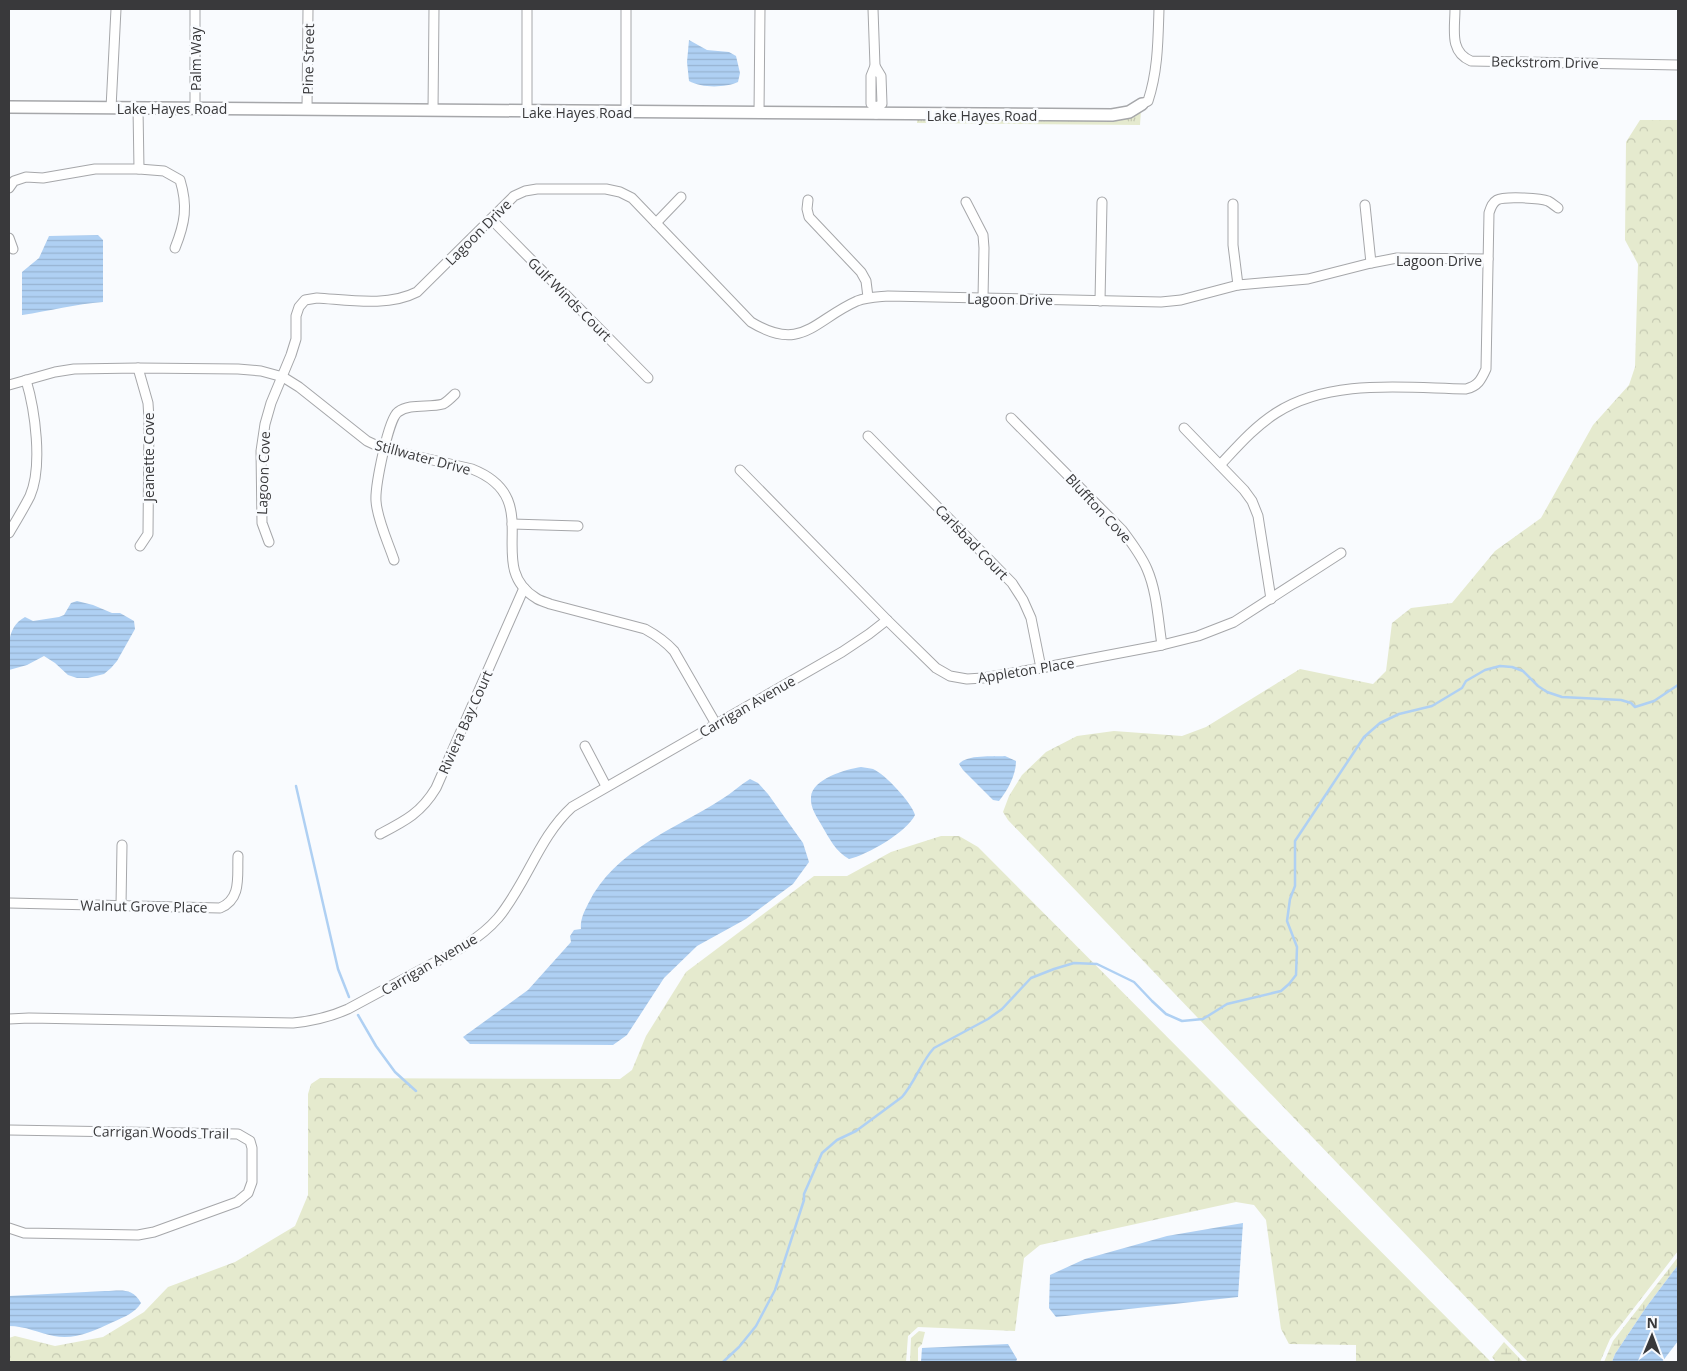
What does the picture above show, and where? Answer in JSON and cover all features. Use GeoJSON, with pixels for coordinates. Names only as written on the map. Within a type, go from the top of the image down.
{"type":"FeatureCollection","features":[{"type":"Feature","properties":{"kind":"street"},"geometry":{"type":"LineString","coordinates":[[111,108],[116,9]]}},
{"type":"Feature","properties":{"kind":"street","name":"Palm Way"},"geometry":{"type":"LineString","coordinates":[[195,9],[195,109]]}},
{"type":"Feature","properties":{"kind":"street","name":"Pine Street"},"geometry":{"type":"LineString","coordinates":[[307,109],[308,9]]}},
{"type":"Feature","properties":{"kind":"street"},"geometry":{"type":"LineString","coordinates":[[433,110],[434,9]]}},
{"type":"Feature","properties":{"kind":"street"},"geometry":{"type":"LineString","coordinates":[[527,9],[527,112]]}},
{"type":"Feature","properties":{"kind":"street"},"geometry":{"type":"LineString","coordinates":[[626,9],[626,112]]}},
{"type":"Feature","properties":{"kind":"street"},"geometry":{"type":"LineString","coordinates":[[759,113],[760,9]]}},
{"type":"Feature","properties":{"kind":"street"},"geometry":{"type":"LineString","coordinates":[[873,9],[874,66],[871,76],[871,104],[876,110]]}},
{"type":"Feature","properties":{"kind":"street"},"geometry":{"type":"LineString","coordinates":[[1142,104],[1148,101],[1154,84],[1158,51],[1159,9]]}},
{"type":"Feature","properties":{"kind":"street","name":"Beckstrom Drive"},"geometry":{"type":"LineString","coordinates":[[1455,9],[1455,41],[1457,51],[1463,58],[1471,61],[1678,65]]}},
{"type":"Feature","properties":{"kind":"street","name":"Lake Hayes Road"},"geometry":{"type":"LineString","coordinates":[[9,107],[759,113],[876,110],[1112,116],[1129,112],[1142,104]]}},
{"type":"Feature","properties":{"kind":"street"},"geometry":{"type":"LineString","coordinates":[[138,108],[139,169]]}},
{"type":"Feature","properties":{"kind":"street"},"geometry":{"type":"LineString","coordinates":[[9,188],[14,181],[26,178],[43,178],[96,169],[164,171],[180,180],[185,197],[183,228],[175,248]]}},
{"type":"Feature","properties":{"kind":"street","name":"Lagoon Drive"},"geometry":{"type":"LineString","coordinates":[[283,377],[296,339],[298,307],[305,300],[317,298],[393,301],[407,297],[417,292],[514,196],[525,191],[537,189],[606,189],[620,192],[632,198],[751,322],[775,334],[790,335],[803,333],[816,327],[849,305],[868,298],[888,296],[1167,301],[1181,300],[1238,285],[1308,279],[1397,258],[1488,259],[1486,369],[1481,380],[1475,386],[1466,389],[1359,388],[1318,395],[1276,413],[1255,429],[1220,466]]}},
{"type":"Feature","properties":{"kind":"street"},"geometry":{"type":"LineString","coordinates":[[656,223],[681,197]]}},
{"type":"Feature","properties":{"kind":"street"},"geometry":{"type":"LineString","coordinates":[[1488,259],[1489,213],[1491,205],[1496,200],[1502,198],[1541,199],[1548,201],[1558,208]]}},
{"type":"Feature","properties":{"kind":"street"},"geometry":{"type":"LineString","coordinates":[[808,200],[807,209],[809,217],[861,272],[866,281],[868,298]]}},
{"type":"Feature","properties":{"kind":"street"},"geometry":{"type":"LineString","coordinates":[[966,202],[983,236],[983,298]]}},
{"type":"Feature","properties":{"kind":"street"},"geometry":{"type":"LineString","coordinates":[[1100,301],[1102,202]]}},
{"type":"Feature","properties":{"kind":"street"},"geometry":{"type":"LineString","coordinates":[[1232,204],[1232,245],[1238,285]]}},
{"type":"Feature","properties":{"kind":"street"},"geometry":{"type":"LineString","coordinates":[[1365,205],[1371,263]]}},
{"type":"Feature","properties":{"kind":"street","name":"Gulf Winds Court"},"geometry":{"type":"LineString","coordinates":[[491,219],[648,378]]}},
{"type":"Feature","properties":{"kind":"street"},"geometry":{"type":"LineString","coordinates":[[9,238],[13,249]]}},
{"type":"Feature","properties":{"kind":"street","name":"Jeanette Cove"},"geometry":{"type":"LineString","coordinates":[[138,368],[148,404],[149,419],[148,534],[140,546]]}},
{"type":"Feature","properties":{"kind":"street","name":"Stillwater Drive"},"geometry":{"type":"LineString","coordinates":[[9,385],[55,372],[74,369],[238,369],[261,371],[283,377],[299,387],[367,441],[384,449],[472,469],[484,474],[503,489],[508,497],[511,509],[512,563],[516,575],[524,588],[536,598],[550,604],[645,629],[667,642],[716,724]]}},
{"type":"Feature","properties":{"kind":"street","name":"Lagoon Cove"},"geometry":{"type":"LineString","coordinates":[[269,542],[262,523],[262,451],[271,404],[283,377]]}},
{"type":"Feature","properties":{"kind":"street"},"geometry":{"type":"LineString","coordinates":[[9,533],[30,495],[36,474],[35,422],[33,404],[26,380]]}},
{"type":"Feature","properties":{"kind":"street"},"geometry":{"type":"LineString","coordinates":[[394,560],[376,500],[384,449],[392,418],[398,412],[406,409],[444,404],[455,394]]}},
{"type":"Feature","properties":{"kind":"street","name":"Bluffton Cove"},"geometry":{"type":"LineString","coordinates":[[1011,418],[1122,530],[1136,549],[1147,569],[1153,591],[1162,645]]}},
{"type":"Feature","properties":{"kind":"street"},"geometry":{"type":"LineString","coordinates":[[1184,428],[1252,500],[1258,516],[1272,599]]}},
{"type":"Feature","properties":{"kind":"street","name":"Carlsbad Court"},"geometry":{"type":"LineString","coordinates":[[868,436],[1012,583],[1023,600],[1031,618],[1041,668]]}},
{"type":"Feature","properties":{"kind":"street","name":"Appleton Place"},"geometry":{"type":"LineString","coordinates":[[740,470],[886,620],[936,668],[950,676],[967,679],[1041,668],[1162,645],[1198,636],[1234,622],[1341,553]]}},
{"type":"Feature","properties":{"kind":"street"},"geometry":{"type":"LineString","coordinates":[[512,524],[578,526]]}},
{"type":"Feature","properties":{"kind":"street","name":"Riviera Bay Court"},"geometry":{"type":"LineString","coordinates":[[380,834],[400,824],[428,802],[436,788],[524,588]]}},
{"type":"Feature","properties":{"kind":"street","name":"Carrigan Avenue"},"geometry":{"type":"LineString","coordinates":[[9,1020],[30,1018],[293,1023],[332,1016],[348,1009],[461,948],[497,919],[514,897],[550,832],[561,817],[572,807],[842,652],[886,620]]}},
{"type":"Feature","properties":{"kind":"street"},"geometry":{"type":"LineString","coordinates":[[585,746],[606,786]]}},
{"type":"Feature","properties":{"kind":"street"},"geometry":{"type":"LineString","coordinates":[[121,905],[122,845]]}},
{"type":"Feature","properties":{"kind":"street","name":"Walnut Grove Place"},"geometry":{"type":"LineString","coordinates":[[9,903],[220,908],[229,904],[234,898],[238,856]]}},
{"type":"Feature","properties":{"kind":"street","name":"Carrigan Woods Trail"},"geometry":{"type":"LineString","coordinates":[[9,1130],[238,1134],[250,1141],[252,1148],[252,1182],[248,1193],[237,1202],[154,1232],[138,1235],[24,1233],[9,1228]]}},
{"type":"Feature","properties":{"kind":"green space"},"geometry":{"type":"Polygon","coordinates":[[[1141,110],[1140,125],[917,123],[917,119],[1141,110]]]}},
{"type":"Feature","properties":{"kind":"green space"},"geometry":{"type":"Polygon","coordinates":[[[1640,120],[1678,120],[1678,1251],[1610,1339],[1600,1362],[1528,1362],[1008,820],[1003,812],[1009,796],[1022,775],[1046,752],[1077,736],[1114,731],[1182,736],[1206,727],[1300,669],[1373,684],[1386,671],[1392,623],[1411,608],[1452,603],[1495,551],[1541,518],[1593,425],[1629,385],[1635,367],[1638,264],[1625,240],[1626,142],[1640,120]]]}},
{"type":"Feature","properties":{"kind":"green space"},"geometry":{"type":"Polygon","coordinates":[[[941,836],[959,836],[978,847],[1491,1362],[1356,1362],[1356,1345],[1289,1344],[1281,1329],[1266,1220],[1254,1205],[1236,1202],[1040,1245],[1024,1258],[1015,1331],[918,1327],[908,1336],[906,1362],[9,1362],[9,1338],[15,1336],[55,1346],[103,1337],[144,1312],[168,1287],[235,1262],[295,1226],[308,1195],[308,1094],[311,1084],[320,1078],[620,1079],[632,1070],[646,1036],[686,972],[814,876],[847,876],[891,852],[941,836]]]}},
{"type":"Feature","properties":{"kind":"green space"},"geometry":{"type":"Polygon","coordinates":[[[1678,1257],[1678,1265],[1647,1306],[1615,1354],[1612,1362],[1604,1362],[1613,1341],[1678,1257]]]}},
{"type":"Feature","properties":{"kind":"green space"},"geometry":{"type":"Polygon","coordinates":[[[919,1331],[925,1332],[922,1344],[918,1348],[918,1362],[910,1362],[911,1338],[919,1331]]]}},
{"type":"Feature","properties":{"kind":"green space"},"geometry":{"type":"Polygon","coordinates":[[[1504,1342],[1523,1362],[1496,1362],[1492,1357],[1504,1342]]]}},
{"type":"Feature","properties":{"kind":"water"},"geometry":{"type":"Polygon","coordinates":[[[689,40],[707,50],[729,52],[736,56],[740,73],[738,82],[713,86],[700,85],[689,81],[687,62],[689,40]]]}},
{"type":"Feature","properties":{"kind":"water"},"geometry":{"type":"Polygon","coordinates":[[[98,235],[103,240],[103,302],[22,315],[22,272],[39,258],[49,236],[98,235]]]}},
{"type":"Feature","properties":{"kind":"water"},"geometry":{"type":"Polygon","coordinates":[[[77,601],[112,613],[120,613],[134,621],[135,629],[111,668],[104,674],[88,678],[77,678],[68,675],[44,656],[27,665],[9,670],[9,647],[14,627],[25,617],[33,621],[64,615],[71,603],[77,601]]]}},
{"type":"Feature","properties":{"kind":"water"},"geometry":{"type":"Polygon","coordinates":[[[1005,756],[1016,761],[1016,766],[1011,782],[999,801],[993,800],[959,764],[974,757],[1005,756]]]}},
{"type":"Feature","properties":{"kind":"water"},"geometry":{"type":"Polygon","coordinates":[[[861,767],[873,769],[891,783],[904,796],[915,815],[911,822],[886,842],[866,853],[849,859],[837,849],[827,835],[814,812],[811,797],[817,785],[823,780],[847,770],[861,767]]]}},
{"type":"Feature","properties":{"kind":"water"},"geometry":{"type":"Polygon","coordinates":[[[750,779],[758,783],[768,794],[803,843],[809,862],[793,884],[746,919],[697,946],[664,978],[627,1035],[613,1045],[470,1044],[463,1037],[528,990],[571,942],[570,936],[574,930],[581,929],[582,919],[588,904],[600,885],[614,869],[647,842],[722,799],[750,779]]]}},
{"type":"Feature","properties":{"kind":"water"},"geometry":{"type":"Polygon","coordinates":[[[1243,1223],[1238,1297],[1056,1317],[1049,1308],[1050,1275],[1085,1259],[1167,1236],[1243,1223]]]}},
{"type":"Feature","properties":{"kind":"water"},"geometry":{"type":"Polygon","coordinates":[[[1678,1265],[1678,1341],[1662,1362],[1612,1362],[1615,1354],[1647,1306],[1678,1265]]]}},
{"type":"Feature","properties":{"kind":"water"},"geometry":{"type":"Polygon","coordinates":[[[121,1291],[134,1294],[141,1303],[136,1309],[125,1316],[77,1336],[54,1336],[26,1328],[9,1326],[9,1296],[121,1291]]]}},
{"type":"Feature","properties":{"kind":"water"},"geometry":{"type":"Polygon","coordinates":[[[1008,1344],[1017,1359],[1016,1362],[921,1362],[922,1348],[1008,1344]]]}},
{"type":"Feature","properties":{"kind":"waterway"},"geometry":{"type":"LineString","coordinates":[[723,1362],[739,1347],[756,1326],[775,1290],[804,1200],[804,1194],[822,1153],[837,1140],[856,1131],[902,1097],[925,1059],[934,1048],[988,1019],[1002,1009],[1031,978],[1074,963],[1097,964],[1134,982],[1166,1014],[1182,1021],[1203,1019],[1227,1004],[1281,991],[1289,984],[1296,975],[1297,947],[1287,921],[1290,899],[1295,886],[1295,841],[1364,737],[1380,723],[1399,714],[1432,706],[1462,688],[1466,681],[1485,670],[1500,666],[1512,667],[1523,671],[1538,686],[1547,692],[1562,697],[1621,700],[1631,703],[1635,707],[1654,701],[1678,685]]}},
{"type":"Feature","properties":{"kind":"waterway"},"geometry":{"type":"LineString","coordinates":[[296,786],[338,969],[349,997]]}},
{"type":"Feature","properties":{"kind":"waterway"},"geometry":{"type":"LineString","coordinates":[[358,1015],[376,1046],[395,1072],[416,1091]]}}]}
